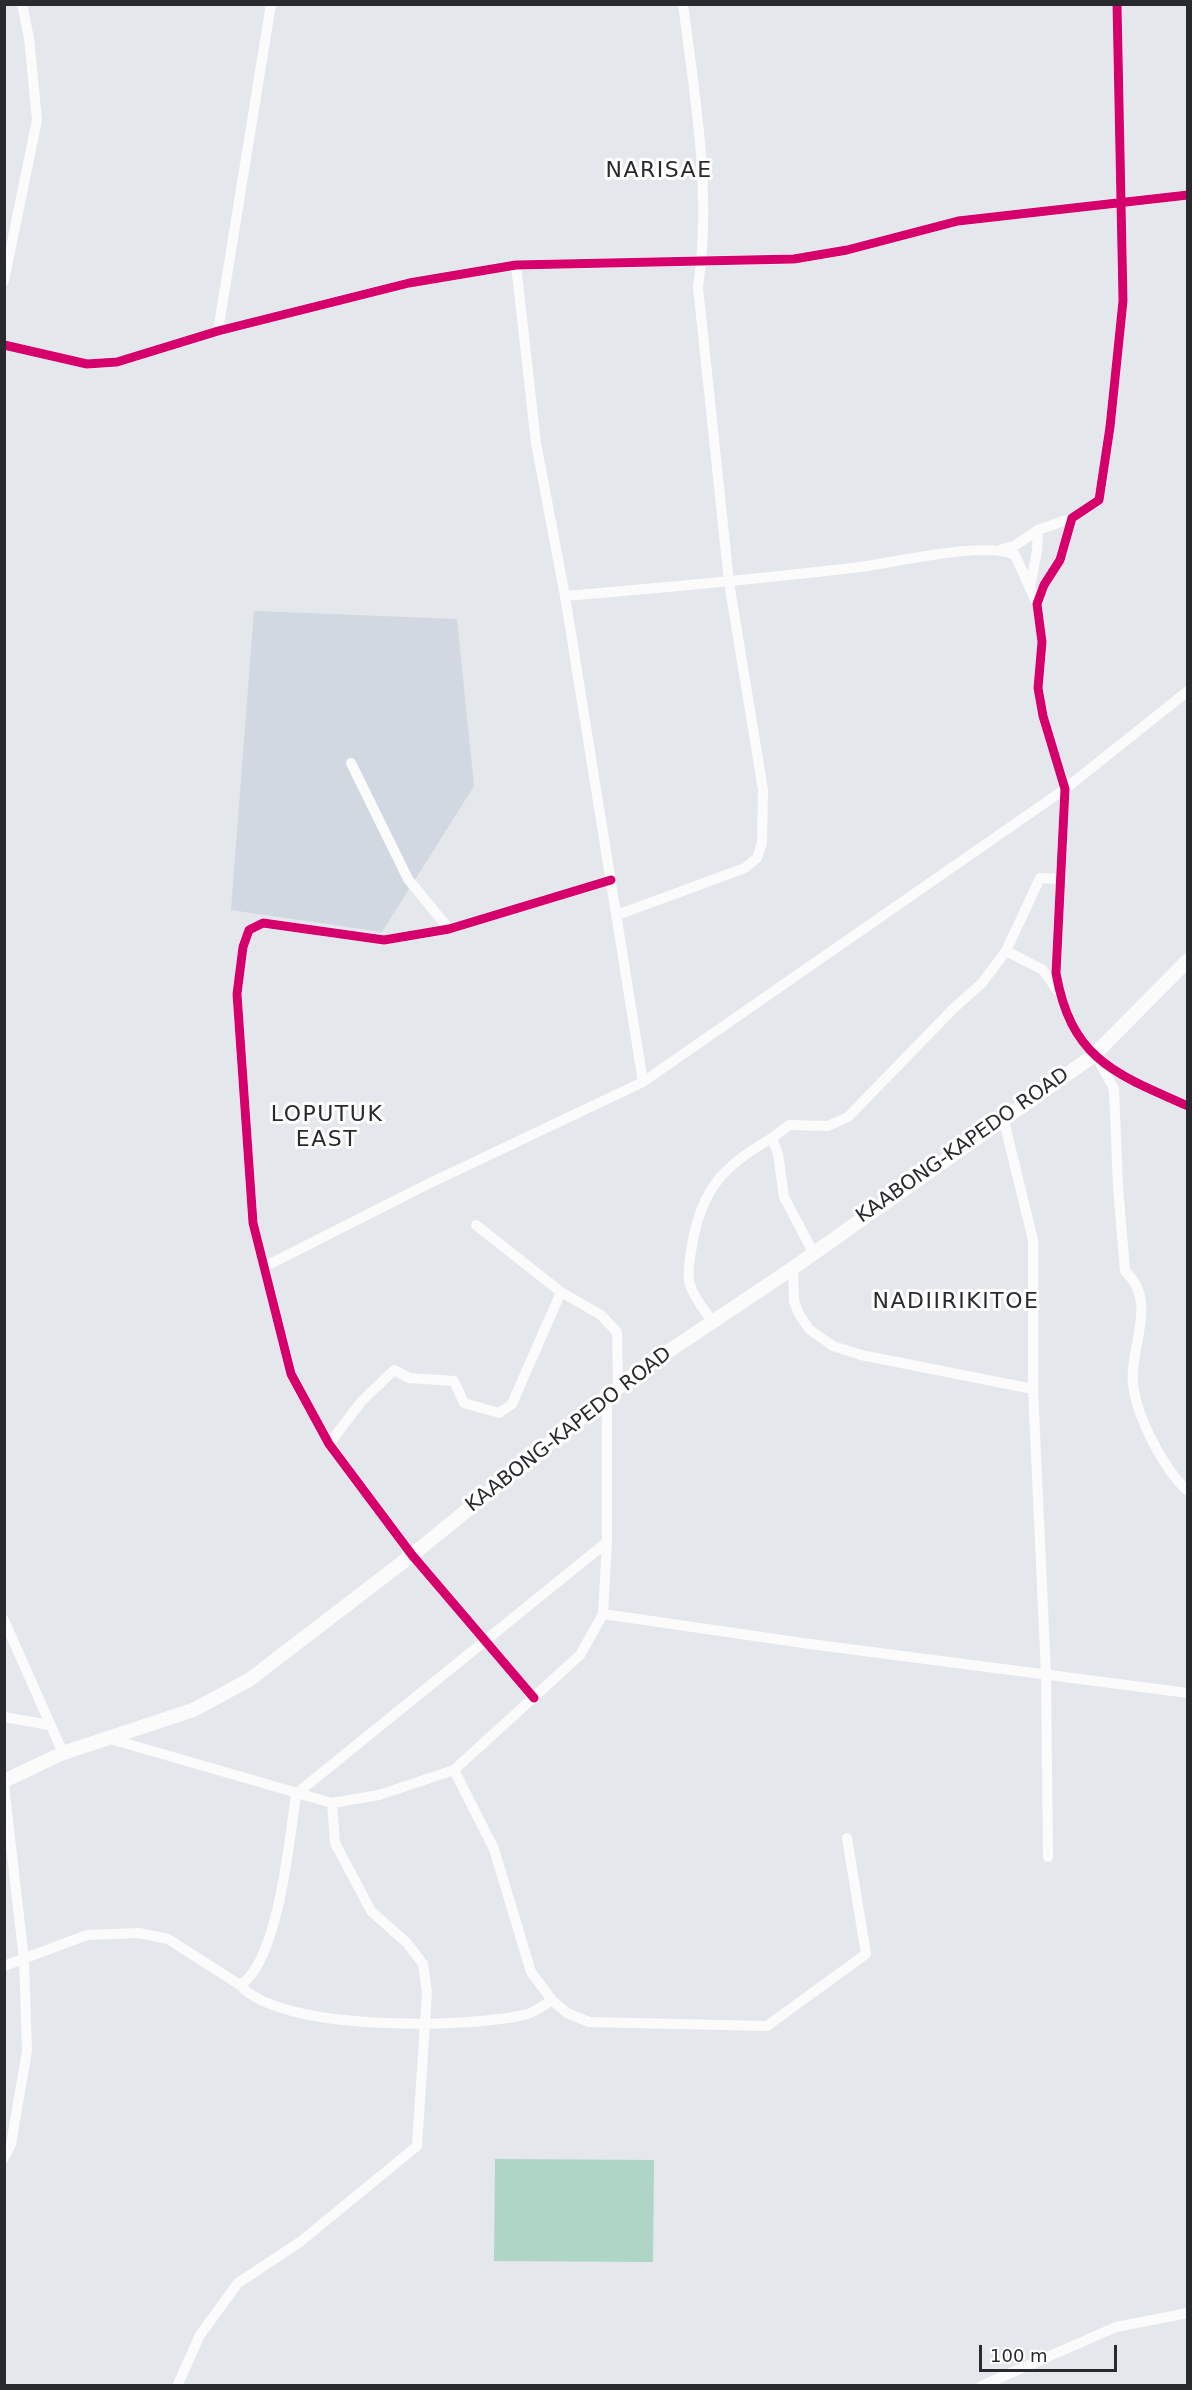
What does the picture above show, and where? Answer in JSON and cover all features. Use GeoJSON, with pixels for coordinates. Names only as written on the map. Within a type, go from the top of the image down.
{"type":"FeatureCollection","features":[{"type":"Feature","properties":{"kind":"main road","name":"KAABONG-KAPEDO ROAD"},"geometry":{"type":"LineString","coordinates":[[4,1783],[63,1754],[193,1710],[249,1680],[412,1555],[612,1391],[793,1268],[1003,1117],[1096,1058],[1188,960]]}},
{"type":"Feature","properties":{"kind":"street"},"geometry":{"type":"LineString","coordinates":[[4,281],[37,120],[29,38],[22,4]]}},
{"type":"Feature","properties":{"kind":"street"},"geometry":{"type":"LineString","coordinates":[[218,331],[271,4]]}},
{"type":"Feature","properties":{"kind":"street"},"geometry":{"type":"LineString","coordinates":[[617,915],[745,868],[758,858],[764,826],[763,790],[729,582],[698,287],[702,262],[704,171],[683,4]]}},
{"type":"Feature","properties":{"kind":"street"},"geometry":{"type":"LineString","coordinates":[[565,596],[729,582],[875,566],[952,553],[999,550],[1014,546],[1038,530],[1072,518],[1099,500],[1110,427],[1123,301],[1117,4]]}},
{"type":"Feature","properties":{"kind":"street"},"geometry":{"type":"LineString","coordinates":[[4,345],[87,364],[117,362],[218,331],[409,283],[516,266],[794,259],[847,250],[958,221],[1188,195]]}},
{"type":"Feature","properties":{"kind":"street"},"geometry":{"type":"LineString","coordinates":[[516,266],[536,443],[565,596],[643,1082]]}},
{"type":"Feature","properties":{"kind":"street"},"geometry":{"type":"LineString","coordinates":[[1037,604],[1044,585],[1060,560],[1072,518]]}},
{"type":"Feature","properties":{"kind":"street"},"geometry":{"type":"LineString","coordinates":[[1030,587],[1037,551],[1038,530]]}},
{"type":"Feature","properties":{"kind":"street"},"geometry":{"type":"LineString","coordinates":[[999,550],[1015,555],[1037,604],[1042,642],[1038,688],[1043,716],[1065,789],[1056,973],[1059,994]]}},
{"type":"Feature","properties":{"kind":"street"},"geometry":{"type":"LineString","coordinates":[[264,1268],[428,1184],[643,1082],[1065,789],[1188,691]]}},
{"type":"Feature","properties":{"kind":"street"},"geometry":{"type":"LineString","coordinates":[[351,763],[408,879],[449,929]]}},
{"type":"Feature","properties":{"kind":"street"},"geometry":{"type":"LineString","coordinates":[[713,1322],[689,1281],[690,1257],[699,1211],[720,1176],[747,1152],[789,1125],[828,1126],[848,1117],[953,1009],[982,983],[1006,951],[1040,878],[1062,879]]}},
{"type":"Feature","properties":{"kind":"street"},"geometry":{"type":"LineString","coordinates":[[534,1698],[412,1555],[329,1444],[291,1374],[253,1223],[237,994],[243,947],[249,930],[263,923],[384,940],[449,929],[612,880]]}},
{"type":"Feature","properties":{"kind":"street"},"geometry":{"type":"LineString","coordinates":[[1006,951],[1043,970],[1059,994],[1072,1026],[1096,1058],[1114,1089],[1118,1187],[1125,1271],[1137,1282],[1142,1307],[1134,1385],[1147,1429],[1178,1482],[1188,1491]]}},
{"type":"Feature","properties":{"kind":"street"},"geometry":{"type":"LineString","coordinates":[[1096,1058],[1132,1081],[1188,1106]]}},
{"type":"Feature","properties":{"kind":"street"},"geometry":{"type":"LineString","coordinates":[[1003,1117],[1033,1240],[1033,1389],[1046,1674],[1048,1857]]}},
{"type":"Feature","properties":{"kind":"street"},"geometry":{"type":"LineString","coordinates":[[771,1138],[778,1154],[784,1197],[813,1252]]}},
{"type":"Feature","properties":{"kind":"street"},"geometry":{"type":"LineString","coordinates":[[107,1738],[332,1803],[379,1795],[454,1770],[580,1655],[603,1614],[608,1542],[612,1391],[617,1332],[601,1315],[561,1292],[476,1225]]}},
{"type":"Feature","properties":{"kind":"street"},"geometry":{"type":"LineString","coordinates":[[793,1268],[794,1301],[800,1314],[809,1329],[833,1346],[854,1353],[1033,1389]]}},
{"type":"Feature","properties":{"kind":"street"},"geometry":{"type":"LineString","coordinates":[[329,1444],[361,1402],[394,1370],[409,1378],[454,1381],[464,1403],[499,1413],[512,1404],[561,1292]]}},
{"type":"Feature","properties":{"kind":"street"},"geometry":{"type":"LineString","coordinates":[[240,1985],[250,1979],[267,1946],[281,1890],[296,1794],[608,1542]]}},
{"type":"Feature","properties":{"kind":"street"},"geometry":{"type":"LineString","coordinates":[[603,1614],[810,1644],[1188,1693]]}},
{"type":"Feature","properties":{"kind":"street"},"geometry":{"type":"LineString","coordinates":[[4,1620],[63,1754]]}},
{"type":"Feature","properties":{"kind":"street"},"geometry":{"type":"LineString","coordinates":[[4,1718],[49,1725]]}},
{"type":"Feature","properties":{"kind":"street"},"geometry":{"type":"LineString","coordinates":[[454,1770],[494,1849],[531,1972],[552,2001],[567,2013],[589,2022],[767,2026],[866,1954],[847,1838]]}},
{"type":"Feature","properties":{"kind":"street"},"geometry":{"type":"LineString","coordinates":[[4,1783],[24,1960],[26,2061],[11,2144],[4,2158]]}},
{"type":"Feature","properties":{"kind":"street"},"geometry":{"type":"LineString","coordinates":[[178,2384],[200,2335],[238,2283],[300,2242],[417,2146],[428,1992],[423,1964],[407,1943],[371,1911],[335,1843],[332,1803]]}},
{"type":"Feature","properties":{"kind":"street"},"geometry":{"type":"LineString","coordinates":[[4,1966],[87,1935],[139,1933],[168,1939],[240,1985],[250,1996],[319,2018],[426,2024],[526,2015],[552,2001]]}},
{"type":"Feature","properties":{"kind":"street"},"geometry":{"type":"LineString","coordinates":[[981,2385],[1116,2327],[1188,2313]]}},
{"type":"Feature","properties":{"kind":"shaded area"},"geometry":{"type":"Polygon","coordinates":[[[254,611],[457,619],[474,786],[382,932],[231,910],[254,611]]]}},
{"type":"Feature","properties":{"kind":"green space"},"geometry":{"type":"Polygon","coordinates":[[[495,2159],[654,2160],[653,2262],[494,2261],[495,2159]]]}},
{"type":"Feature","properties":{"kind":"cycle path"},"geometry":{"type":"LineString","coordinates":[[1117,4],[1123,301],[1110,427],[1099,500],[1072,518],[1060,560],[1044,585],[1037,604],[1042,642],[1038,688],[1043,716],[1065,789],[1056,973],[1063,1002],[1073,1026],[1100,1060],[1139,1084],[1188,1106]]}},
{"type":"Feature","properties":{"kind":"cycle path"},"geometry":{"type":"LineString","coordinates":[[4,345],[87,364],[117,362],[218,331],[409,283],[516,265],[794,259],[847,250],[958,221],[1188,195]]}},
{"type":"Feature","properties":{"kind":"cycle path"},"geometry":{"type":"LineString","coordinates":[[534,1698],[412,1555],[329,1444],[291,1374],[253,1223],[237,994],[243,947],[249,930],[263,923],[384,940],[449,929],[611,880]]}},
{"type":"Feature","properties":{"kind":"district","name":"NARISAE"},"geometry":{"type":"Point","coordinates":[659,171]}},
{"type":"Feature","properties":{"kind":"district","name":"LOPUTUK EAST"},"geometry":{"type":"Point","coordinates":[327,1128]}},
{"type":"Feature","properties":{"kind":"district","name":"NADIIRIKITOE"},"geometry":{"type":"Point","coordinates":[956,1302]}}]}
